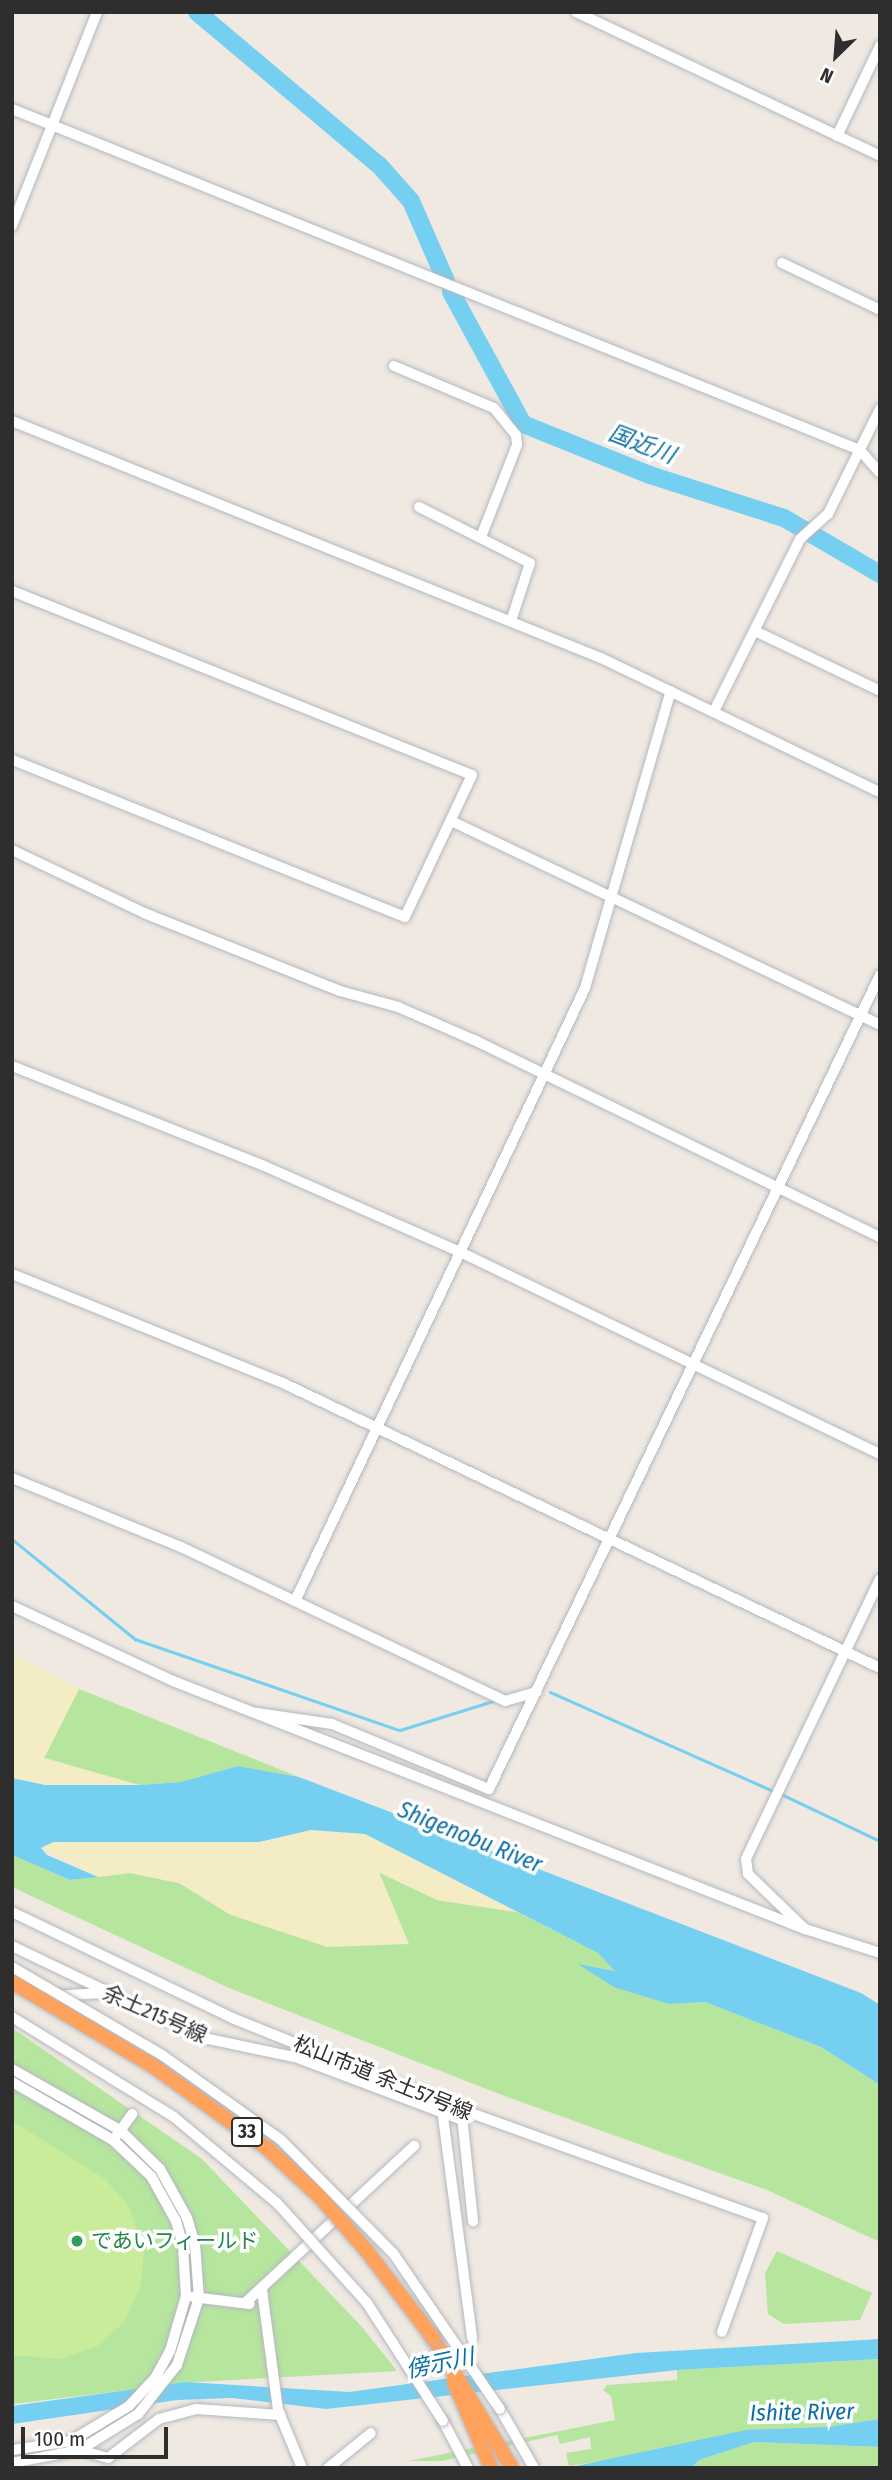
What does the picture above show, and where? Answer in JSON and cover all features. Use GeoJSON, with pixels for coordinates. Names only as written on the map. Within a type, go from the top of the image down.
{"type":"FeatureCollection","features":[{"type":"Feature","properties":{"kind":"highway","name":"33"},"geometry":{"type":"LineString","coordinates":[[12,1982],[153,2066],[268,2149],[319,2196],[366,2250],[433,2338],[514,2468]]}},
{"type":"Feature","properties":{"kind":"highway","name":"33"},"geometry":{"type":"LineString","coordinates":[[433,2338],[491,2468]]}},
{"type":"Feature","properties":{"kind":"street"},"geometry":{"type":"LineString","coordinates":[[12,226],[97,12]]}},
{"type":"Feature","properties":{"kind":"street"},"geometry":{"type":"LineString","coordinates":[[576,12],[880,156]]}},
{"type":"Feature","properties":{"kind":"street"},"geometry":{"type":"LineString","coordinates":[[837,136],[880,46]]}},
{"type":"Feature","properties":{"kind":"street"},"geometry":{"type":"LineString","coordinates":[[12,109],[860,450],[880,473]]}},
{"type":"Feature","properties":{"kind":"street"},"geometry":{"type":"LineString","coordinates":[[782,264],[880,310]]}},
{"type":"Feature","properties":{"kind":"street"},"geometry":{"type":"LineString","coordinates":[[394,366],[494,408],[516,435],[517,445],[481,537]]}},
{"type":"Feature","properties":{"kind":"street"},"geometry":{"type":"LineString","coordinates":[[714,712],[810,531],[828,514],[880,409]]}},
{"type":"Feature","properties":{"kind":"street"},"geometry":{"type":"LineString","coordinates":[[12,421],[511,621],[671,691],[880,792]]}},
{"type":"Feature","properties":{"kind":"street"},"geometry":{"type":"LineString","coordinates":[[419,508],[530,564],[511,621]]}},
{"type":"Feature","properties":{"kind":"street"},"geometry":{"type":"LineString","coordinates":[[12,591],[472,775],[405,917],[12,760]]}},
{"type":"Feature","properties":{"kind":"street"},"geometry":{"type":"LineString","coordinates":[[755,631],[880,691]]}},
{"type":"Feature","properties":{"kind":"street"},"geometry":{"type":"LineString","coordinates":[[295,1601],[585,988],[671,691]]}},
{"type":"Feature","properties":{"kind":"street"},"geometry":{"type":"LineString","coordinates":[[451,821],[880,1025]]}},
{"type":"Feature","properties":{"kind":"street"},"geometry":{"type":"LineString","coordinates":[[12,850],[144,913],[340,991],[398,1007],[880,1237]]}},
{"type":"Feature","properties":{"kind":"street"},"geometry":{"type":"LineString","coordinates":[[257,1713],[332,1724],[489,1789],[880,975]]}},
{"type":"Feature","properties":{"kind":"street"},"geometry":{"type":"LineString","coordinates":[[12,1066],[262,1166],[460,1252],[880,1454]]}},
{"type":"Feature","properties":{"kind":"street"},"geometry":{"type":"LineString","coordinates":[[12,1274],[285,1384],[880,1668]]}},
{"type":"Feature","properties":{"kind":"street"},"geometry":{"type":"LineString","coordinates":[[12,1478],[181,1546],[505,1701],[537,1692]]}},
{"type":"Feature","properties":{"kind":"street"},"geometry":{"type":"LineString","coordinates":[[805,1928],[748,1874],[746,1860],[880,1579]]}},
{"type":"Feature","properties":{"kind":"street"},"geometry":{"type":"LineString","coordinates":[[12,1606],[173,1681],[805,1928],[880,1953]]}},
{"type":"Feature","properties":{"kind":"street","name":"松山市道 余土57号線"},"geometry":{"type":"LineString","coordinates":[[12,1912],[232,2018],[442,2108]]}},
{"type":"Feature","properties":{"kind":"street","name":"余土215号線"},"geometry":{"type":"LineString","coordinates":[[12,1946],[104,1993],[204,2038],[298,2058],[462,2115]]}},
{"type":"Feature","properties":{"kind":"street"},"geometry":{"type":"LineString","coordinates":[[12,1967],[162,2055],[281,2140],[393,2253],[500,2409],[534,2468]]}},
{"type":"Feature","properties":{"kind":"street"},"geometry":{"type":"LineString","coordinates":[[12,1976],[52,1997],[104,1993]]}},
{"type":"Feature","properties":{"kind":"street"},"geometry":{"type":"LineString","coordinates":[[12,2017],[174,2117],[277,2203],[367,2303],[443,2421],[468,2468]]}},
{"type":"Feature","properties":{"kind":"street"},"geometry":{"type":"LineString","coordinates":[[12,2069],[116,2135],[160,2169],[180,2201],[195,2244],[198,2298],[177,2365],[138,2414],[80,2450],[12,2463]]}},
{"type":"Feature","properties":{"kind":"street"},"geometry":{"type":"LineString","coordinates":[[12,2082],[116,2135],[150,2176],[169,2206],[183,2246],[186,2296],[176,2337],[164,2364],[144,2392],[113,2418],[71,2441],[12,2450]]}},
{"type":"Feature","properties":{"kind":"street"},"geometry":{"type":"LineString","coordinates":[[442,2108],[472,2338]]}},
{"type":"Feature","properties":{"kind":"street"},"geometry":{"type":"LineString","coordinates":[[116,2135],[132,2114]]}},
{"type":"Feature","properties":{"kind":"street"},"geometry":{"type":"LineString","coordinates":[[462,2115],[473,2221]]}},
{"type":"Feature","properties":{"kind":"street","name":"松山市道 余土57号線"},"geometry":{"type":"LineString","coordinates":[[462,2115],[763,2218],[722,2332]]}},
{"type":"Feature","properties":{"kind":"street"},"geometry":{"type":"LineString","coordinates":[[246,2303],[414,2146]]}},
{"type":"Feature","properties":{"kind":"street"},"geometry":{"type":"LineString","coordinates":[[262,2290],[279,2412],[302,2468]]}},
{"type":"Feature","properties":{"kind":"street"},"geometry":{"type":"LineString","coordinates":[[186,2296],[263,2306]]}},
{"type":"Feature","properties":{"kind":"street"},"geometry":{"type":"LineString","coordinates":[[80,2450],[108,2458],[159,2419],[196,2409],[279,2412]]}},
{"type":"Feature","properties":{"kind":"street"},"geometry":{"type":"LineString","coordinates":[[328,2468],[371,2432]]}},
{"type":"Feature","properties":{"kind":"green space"},"geometry":{"type":"Polygon","coordinates":[[[79,1689],[299,1777],[238,1766],[181,1782],[139,1785],[44,1758],[79,1689]]]}},
{"type":"Feature","properties":{"kind":"green space"},"geometry":{"type":"Polygon","coordinates":[[[12,1855],[70,1880],[130,1873],[179,1883],[231,1915],[378,1872],[437,1900],[517,1912],[598,1953],[616,1971],[581,1965],[669,2004],[705,2002],[821,2047],[880,2085],[880,2242],[767,2190],[507,2097],[229,1988],[12,1887],[12,1855]]]}},
{"type":"Feature","properties":{"kind":"green space"},"geometry":{"type":"Polygon","coordinates":[[[12,2028],[202,2159],[362,2327],[397,2371],[195,2382],[12,2404],[12,2028]]]}},
{"type":"Feature","properties":{"kind":"green space","name":"であいフィールド"},"geometry":{"type":"Polygon","coordinates":[[[12,2121],[105,2179],[129,2206],[144,2251],[141,2285],[125,2321],[99,2345],[62,2359],[12,2355],[12,2121]]]}},
{"type":"Feature","properties":{"kind":"green space"},"geometry":{"type":"Polygon","coordinates":[[[777,2251],[872,2293],[860,2320],[784,2324],[768,2314],[765,2273],[777,2251]]]}},
{"type":"Feature","properties":{"kind":"green space"},"geometry":{"type":"Polygon","coordinates":[[[880,2359],[880,2419],[569,2466],[566,2453],[591,2449],[590,2437],[560,2444],[557,2435],[442,2461],[408,2461],[615,2420],[611,2396],[603,2390],[607,2385],[677,2380],[677,2370],[880,2359]]]}},
{"type":"Feature","properties":{"kind":"green space"},"geometry":{"type":"Polygon","coordinates":[[[754,2442],[880,2447],[880,2468],[691,2468],[699,2460],[754,2442]]]}},
{"type":"Feature","properties":{"kind":"sand"},"geometry":{"type":"Polygon","coordinates":[[[12,1653],[79,1689],[44,1758],[139,1785],[45,1785],[12,1778],[12,1653]]]}},
{"type":"Feature","properties":{"kind":"sand"},"geometry":{"type":"Polygon","coordinates":[[[311,1830],[365,1834],[517,1912],[437,1900],[379,1872],[409,1944],[327,1947],[231,1915],[179,1883],[130,1873],[98,1877],[40,1848],[53,1842],[259,1842],[311,1830]]]}},
{"type":"Feature","properties":{"kind":"water"},"geometry":{"type":"Polygon","coordinates":[[[238,1766],[299,1777],[861,1993],[880,2005],[880,2085],[821,2047],[705,2002],[669,2004],[614,1987],[578,1964],[615,1971],[598,1953],[365,1834],[311,1830],[259,1842],[53,1842],[41,1848],[47,1855],[98,1877],[70,1880],[12,1855],[12,1778],[45,1785],[139,1785],[181,1782],[238,1766]]]}},
{"type":"Feature","properties":{"kind":"water"},"geometry":{"type":"Polygon","coordinates":[[[880,2339],[880,2359],[677,2370],[326,2409],[232,2398],[177,2400],[12,2424],[12,2406],[186,2382],[349,2392],[636,2353],[880,2339]]]}},
{"type":"Feature","properties":{"kind":"water"},"geometry":{"type":"Polygon","coordinates":[[[880,2419],[880,2447],[754,2442],[699,2460],[691,2468],[567,2468],[746,2430],[827,2427],[880,2419]]]}},
{"type":"Feature","properties":{"kind":"waterway","name":"国近川"},"geometry":{"type":"LineString","coordinates":[[197,12],[379,165],[411,201],[446,281]]}},
{"type":"Feature","properties":{"kind":"waterway","name":"国近川"},"geometry":{"type":"LineString","coordinates":[[451,292],[523,424],[650,475],[784,518],[880,574]]}},
{"type":"Feature","properties":{"kind":"waterway"},"geometry":{"type":"LineString","coordinates":[[12,1539],[135,1639],[400,1730],[493,1701]]}},
{"type":"Feature","properties":{"kind":"waterway"},"geometry":{"type":"LineString","coordinates":[[550,1692],[773,1791]]}},
{"type":"Feature","properties":{"kind":"waterway"},"geometry":{"type":"LineString","coordinates":[[781,1794],[880,1841]]}},
{"type":"Feature","properties":{"kind":"place","name":"であいフィールド"},"geometry":{"type":"Point","coordinates":[77,2241]}},
{"type":"Feature","properties":{"kind":"water label","name":"Shigenobu River"},"geometry":{"type":"Point","coordinates":[470,1837]}},
{"type":"Feature","properties":{"kind":"water label","name":"傍示川"},"geometry":{"type":"Point","coordinates":[440,2363]}},
{"type":"Feature","properties":{"kind":"water label","name":"Ishite River"},"geometry":{"type":"Point","coordinates":[802,2412]}}]}
